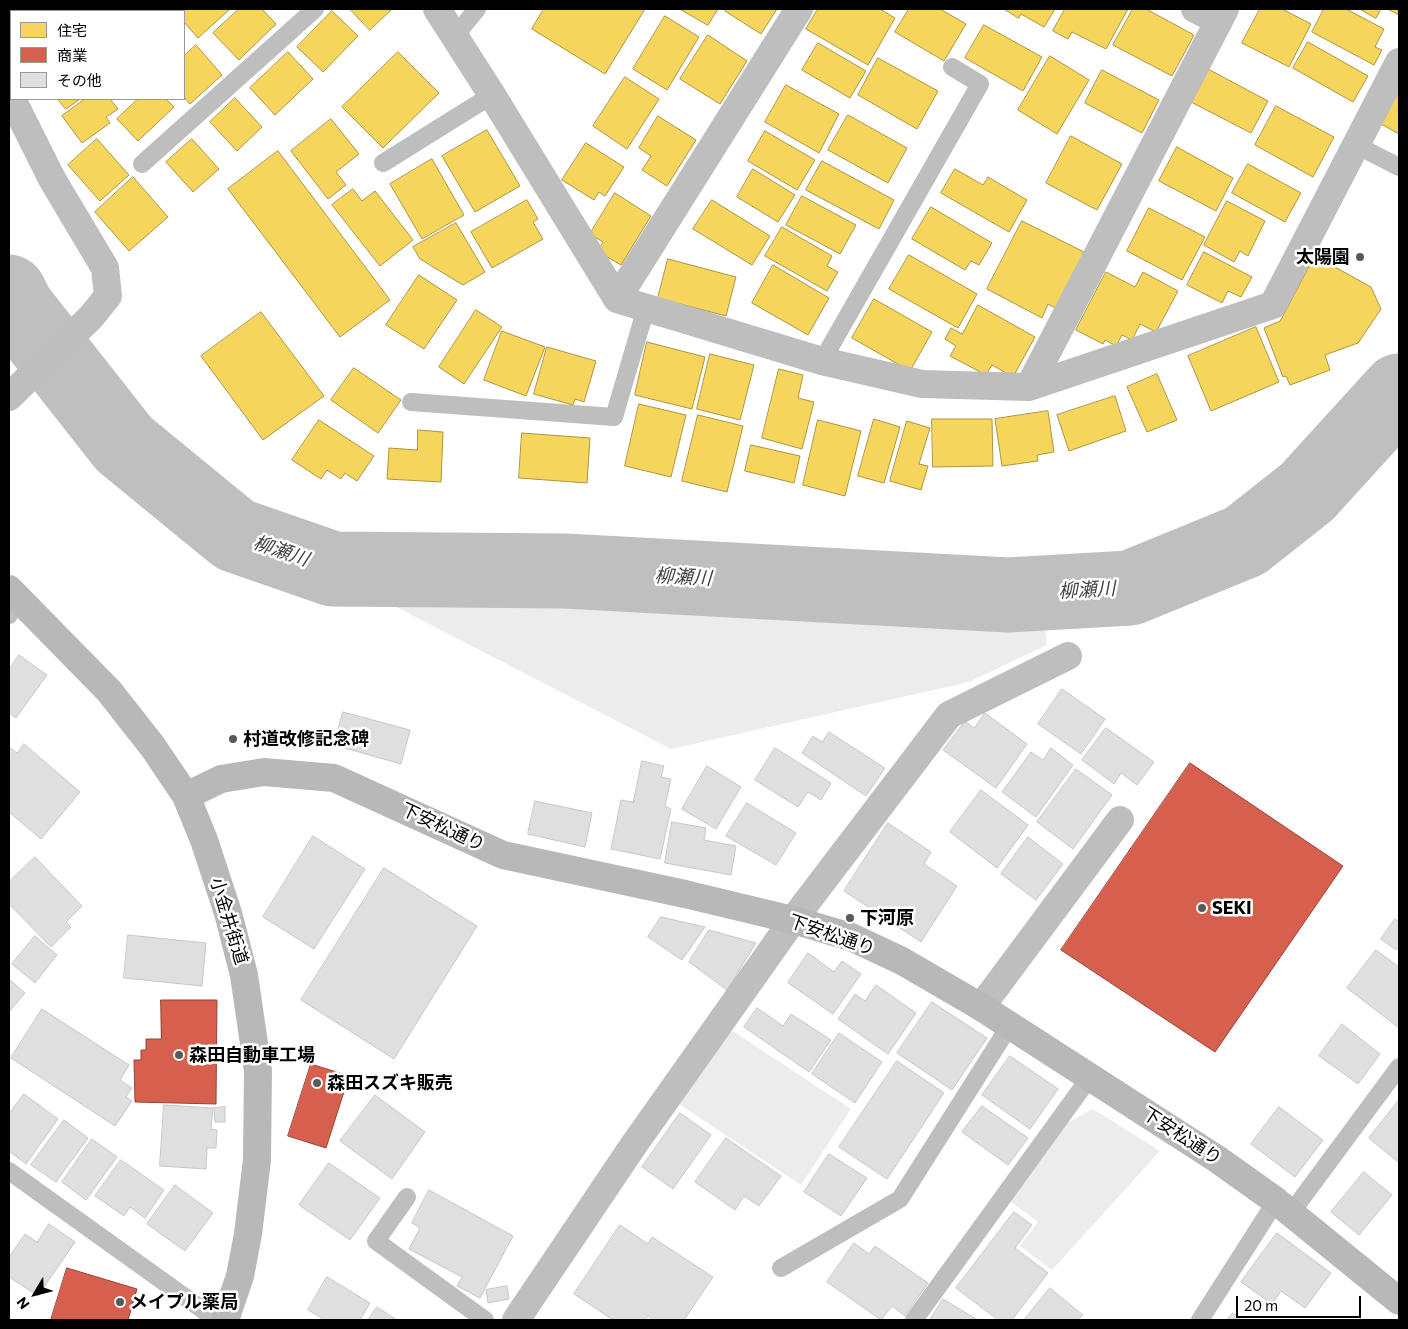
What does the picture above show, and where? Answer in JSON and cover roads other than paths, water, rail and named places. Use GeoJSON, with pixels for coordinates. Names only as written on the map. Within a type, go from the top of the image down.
{"type":"FeatureCollection","features":[{"type":"Feature","properties":{"kind":"street"},"geometry":{"type":"LineString","coordinates":[[437,9],[492,95],[616,299],[822,361],[922,384],[1029,387],[1273,305],[1399,62]]}},
{"type":"Feature","properties":{"kind":"street"},"geometry":{"type":"LineString","coordinates":[[616,299],[799,9]]}},
{"type":"Feature","properties":{"kind":"street"},"geometry":{"type":"LineString","coordinates":[[1029,387],[1213,13]]}},
{"type":"Feature","properties":{"kind":"street"},"geometry":{"type":"LineString","coordinates":[[9,397],[91,317],[108,296],[105,268],[52,179],[13,100]]}},
{"type":"Feature","properties":{"kind":"street","name":"小金井街道"},"geometry":{"type":"LineString","coordinates":[[12,600],[109,691],[153,747],[186,796],[210,858],[228,914],[244,975],[258,1071],[257,1160],[249,1224],[240,1276],[225,1320]]}},
{"type":"Feature","properties":{"kind":"street"},"geometry":{"type":"LineString","coordinates":[[516,1320],[633,1146],[793,920],[949,715],[1068,656]]}},
{"type":"Feature","properties":{"kind":"street","name":"下安松通り"},"geometry":{"type":"LineString","coordinates":[[186,796],[221,779],[264,772],[334,778],[503,855],[685,894],[793,920],[851,937],[902,961],[981,1007],[1217,1159],[1284,1207],[1399,1301]]}},
{"type":"Feature","properties":{"kind":"street"},"geometry":{"type":"LineString","coordinates":[[981,1007],[1120,820]]}},
{"type":"Feature","properties":{"kind":"lane"},"geometry":{"type":"LineString","coordinates":[[142,164],[316,9]]}},
{"type":"Feature","properties":{"kind":"lane"},"geometry":{"type":"LineString","coordinates":[[455,36],[477,9]]}},
{"type":"Feature","properties":{"kind":"lane"},"geometry":{"type":"LineString","coordinates":[[822,361],[980,84],[952,67]]}},
{"type":"Feature","properties":{"kind":"lane"},"geometry":{"type":"LineString","coordinates":[[383,163],[492,95]]}},
{"type":"Feature","properties":{"kind":"lane"},"geometry":{"type":"LineString","coordinates":[[1356,145],[1399,166]]}},
{"type":"Feature","properties":{"kind":"lane"},"geometry":{"type":"LineString","coordinates":[[411,402],[614,417],[646,308]]}},
{"type":"Feature","properties":{"kind":"lane"},"geometry":{"type":"LineString","coordinates":[[781,1268],[900,1199],[1010,1025]]}},
{"type":"Feature","properties":{"kind":"lane"},"geometry":{"type":"LineString","coordinates":[[1200,1320],[1284,1207],[1399,1067]]}},
{"type":"Feature","properties":{"kind":"lane"},"geometry":{"type":"LineString","coordinates":[[914,1320],[1090,1077]]}},
{"type":"Feature","properties":{"kind":"lane"},"geometry":{"type":"LineString","coordinates":[[9,1171],[217,1320]]}},
{"type":"Feature","properties":{"kind":"lane"},"geometry":{"type":"LineString","coordinates":[[407,1197],[376,1241],[484,1320]]}},
{"type":"Feature","properties":{"kind":"waterway","name":"柳瀬川"},"geometry":{"type":"LineString","coordinates":[[9,292],[17,308],[124,444],[235,535],[333,569],[565,571],[1008,595],[1130,588],[1245,541],[1307,492],[1399,391]]}},
{"type":"Feature","properties":{"kind":"place","name":"太陽園"},"geometry":{"type":"Point","coordinates":[1360,257]}},
{"type":"Feature","properties":{"kind":"place","name":"村道改修記念碑"},"geometry":{"type":"Point","coordinates":[233,739]}},
{"type":"Feature","properties":{"kind":"place","name":"SEKI"},"geometry":{"type":"Point","coordinates":[1202,908]}},
{"type":"Feature","properties":{"kind":"place","name":"下河原"},"geometry":{"type":"Point","coordinates":[850,918]}},
{"type":"Feature","properties":{"kind":"place","name":"森田自動車工場"},"geometry":{"type":"Point","coordinates":[179,1055]}},
{"type":"Feature","properties":{"kind":"place","name":"森田スズキ販売"},"geometry":{"type":"Point","coordinates":[317,1083]}},
{"type":"Feature","properties":{"kind":"place","name":"メイプル薬局"},"geometry":{"type":"Point","coordinates":[120,1302]}}]}
